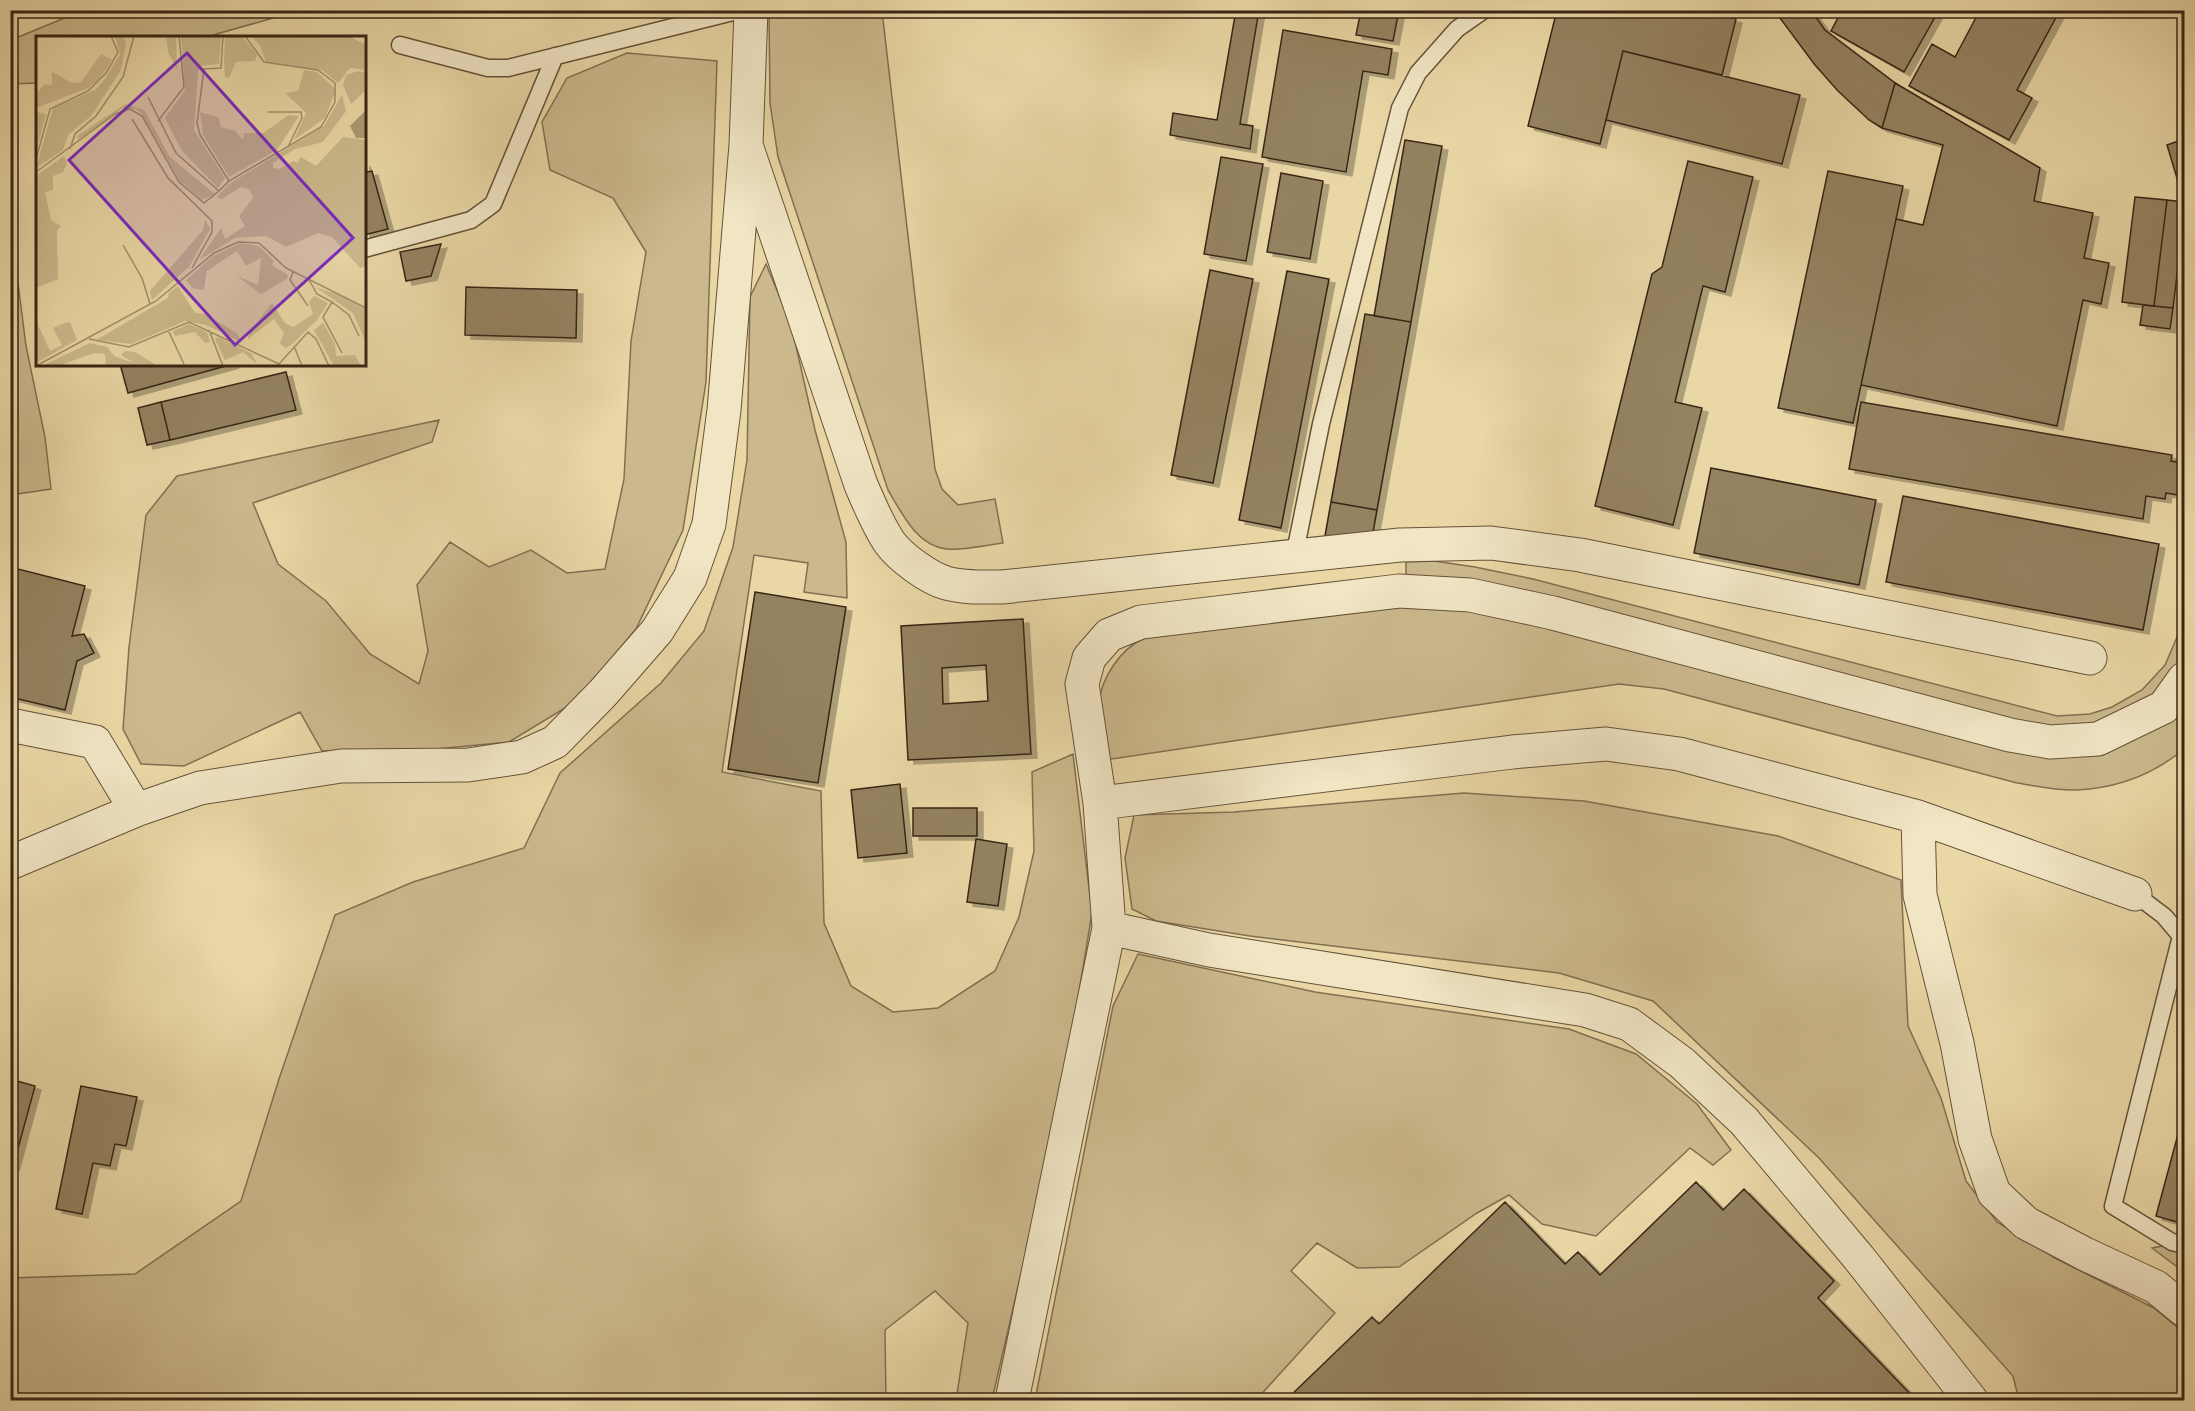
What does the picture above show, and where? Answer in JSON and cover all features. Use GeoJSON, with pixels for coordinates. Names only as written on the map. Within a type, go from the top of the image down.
{"type":"FeatureCollection","features":[{"type":"Feature","properties":{"kind":"street"},"geometry":{"type":"LineString","coordinates":[[10,863],[136,810],[200,788],[341,766],[468,765],[522,757],[555,742],[603,693],[657,631],[690,578],[709,524],[724,410],[746,145],[752,10]]}},
{"type":"Feature","properties":{"kind":"street"},"geometry":{"type":"LineString","coordinates":[[746,145],[861,485],[876,519],[891,545],[913,565],[945,583],[982,587],[1400,545],[1491,543],[1580,555],[2090,658]]}},
{"type":"Feature","properties":{"kind":"street"},"geometry":{"type":"LineString","coordinates":[[1012,1401],[1109,928],[1100,803],[1082,684],[1089,658],[1109,635],[1141,622],[1400,591],[1470,595],[1553,613],[2010,735],[2050,742],[2098,739],[2133,723],[2164,707],[2184,680]]}},
{"type":"Feature","properties":{"kind":"street"},"geometry":{"type":"LineString","coordinates":[[10,725],[95,742],[136,810]]}},
{"type":"Feature","properties":{"kind":"street"},"geometry":{"type":"LineString","coordinates":[[1100,803],[1522,750],[1606,744],[1679,754],[1918,818],[2135,894]]}},
{"type":"Feature","properties":{"kind":"street"},"geometry":{"type":"LineString","coordinates":[[1918,818],[1920,896],[1957,1043],[1975,1139],[1994,1193],[2026,1224],[2156,1287],[2184,1310]]}},
{"type":"Feature","properties":{"kind":"street"},"geometry":{"type":"LineString","coordinates":[[1109,928],[1209,950],[1586,1010],[1629,1024],[1682,1063],[1744,1120],[1859,1258],[1971,1401]]}},
{"type":"Feature","properties":{"kind":"lane"},"geometry":{"type":"LineString","coordinates":[[400,45],[488,68],[508,68],[741,10]]}},
{"type":"Feature","properties":{"kind":"lane"},"geometry":{"type":"LineString","coordinates":[[1294,557],[1321,424],[1400,108],[1418,73],[1457,28],[1484,10]]}},
{"type":"Feature","properties":{"kind":"lane"},"geometry":{"type":"LineString","coordinates":[[366,248],[471,220],[494,204],[555,56]]}},
{"type":"Feature","properties":{"kind":"lane"},"geometry":{"type":"LineString","coordinates":[[2135,894],[2164,916],[2181,936],[2113,1206],[2172,1242],[2184,1245]]}},
{"type":"Feature","properties":{"kind":"shaded area"},"geometry":{"type":"Polygon","coordinates":[[[84,10],[298,10],[210,36],[36,36],[36,83],[11,84],[11,40],[84,10]]]}},
{"type":"Feature","properties":{"kind":"shaded area"},"geometry":{"type":"Polygon","coordinates":[[[769,11],[882,11],[935,469],[942,489],[958,505],[995,499],[1003,543],[959,549],[935,546],[918,535],[911,527],[888,490],[778,157],[770,103],[769,11]]]}},
{"type":"Feature","properties":{"kind":"shaded area"},"geometry":{"type":"Polygon","coordinates":[[[627,53],[717,61],[706,382],[683,530],[636,629],[575,702],[509,742],[415,751],[322,751],[300,712],[184,766],[141,764],[123,729],[129,647],[146,515],[177,476],[439,420],[432,442],[253,503],[278,564],[326,601],[370,654],[419,684],[428,651],[417,585],[450,542],[489,567],[531,550],[567,573],[605,569],[624,479],[631,341],[646,252],[613,198],[550,170],[542,122],[567,78],[627,53]]]}},
{"type":"Feature","properties":{"kind":"shaded area"},"geometry":{"type":"Polygon","coordinates":[[[11,228],[26,346],[45,437],[51,489],[11,495],[11,228]]]}},
{"type":"Feature","properties":{"kind":"shaded area"},"geometry":{"type":"Polygon","coordinates":[[[766,264],[791,324],[815,430],[846,542],[847,598],[804,592],[808,563],[754,555],[722,772],[821,791],[824,923],[851,986],[893,1012],[938,1008],[995,971],[1019,917],[1034,851],[1032,772],[1073,754],[1092,913],[1062,1095],[992,1400],[956,1400],[968,1323],[935,1291],[885,1330],[886,1400],[11,1400],[10,1278],[135,1274],[241,1201],[279,1079],[335,915],[413,882],[524,848],[560,773],[661,683],[704,631],[733,547],[747,460],[750,297],[766,264]]]}},
{"type":"Feature","properties":{"kind":"shaded area"},"geometry":{"type":"Polygon","coordinates":[[[1434,561],[1533,579],[2057,716],[2090,714],[2112,707],[2142,690],[2165,665],[2184,621],[2184,665],[2156,698],[2104,726],[2059,730],[1406,581],[1406,562],[1434,561]]]}},
{"type":"Feature","properties":{"kind":"shaded area"},"geometry":{"type":"Polygon","coordinates":[[[1400,604],[1475,607],[2012,744],[2184,703],[2184,749],[2160,766],[2121,783],[2092,789],[2055,789],[2017,783],[1664,689],[1619,684],[1105,760],[1099,724],[1103,684],[1119,657],[1143,639],[1161,633],[1400,604]]]}},
{"type":"Feature","properties":{"kind":"shaded area"},"geometry":{"type":"Polygon","coordinates":[[[1464,793],[1584,801],[1778,836],[1901,880],[1908,1026],[1941,1098],[1966,1181],[1997,1222],[2055,1258],[2154,1308],[2184,1333],[2184,1400],[2019,1400],[2013,1376],[1819,1158],[1653,1001],[1559,973],[1250,936],[1156,921],[1132,909],[1125,858],[1134,815],[1234,812],[1464,793]]]}},
{"type":"Feature","properties":{"kind":"shaded area"},"geometry":{"type":"Polygon","coordinates":[[[1138,954],[1315,992],[1569,1029],[1636,1054],[1697,1104],[1731,1150],[1713,1165],[1690,1148],[1596,1236],[1542,1224],[1509,1195],[1477,1213],[1399,1267],[1357,1268],[1317,1243],[1291,1271],[1335,1313],[1256,1400],[1035,1400],[1113,1006],[1138,954]]]}},
{"type":"Feature","properties":{"kind":"shaded area"},"geometry":{"type":"Polygon","coordinates":[[[2167,1245],[2184,1250],[2184,1272],[2152,1248],[2167,1245]]]}},
{"type":"Feature","properties":{"kind":"building"},"geometry":{"type":"Polygon","coordinates":[[[1236,10],[1259,10],[1240,124],[1253,126],[1250,149],[1170,135],[1173,113],[1217,120],[1236,10]]]}},
{"type":"Feature","properties":{"kind":"building"},"geometry":{"type":"Polygon","coordinates":[[[1361,10],[1399,10],[1393,41],[1356,35],[1361,10]]]}},
{"type":"Feature","properties":{"kind":"building"},"geometry":{"type":"Polygon","coordinates":[[[1557,10],[1701,10],[1736,19],[1722,75],[1623,51],[1600,144],[1528,126],[1557,10]]]}},
{"type":"Feature","properties":{"kind":"building"},"geometry":{"type":"Polygon","coordinates":[[[1774,10],[1811,10],[1825,30],[1895,83],[1882,128],[1869,120],[1838,91],[1815,65],[1774,10]]]}},
{"type":"Feature","properties":{"kind":"building"},"geometry":{"type":"Polygon","coordinates":[[[1842,10],[1939,10],[1904,72],[1831,31],[1842,10]]]}},
{"type":"Feature","properties":{"kind":"building"},"geometry":{"type":"Polygon","coordinates":[[[1980,10],[2060,10],[2017,90],[2032,98],[2009,140],[1909,86],[1932,44],[1955,57],[1980,10]]]}},
{"type":"Feature","properties":{"kind":"building"},"geometry":{"type":"Polygon","coordinates":[[[1283,30],[1392,49],[1388,75],[1363,71],[1346,172],[1262,157],[1283,30]]]}},
{"type":"Feature","properties":{"kind":"building"},"geometry":{"type":"Polygon","coordinates":[[[1623,51],[1800,95],[1782,164],[1606,120],[1623,51]]]}},
{"type":"Feature","properties":{"kind":"building"},"geometry":{"type":"Polygon","coordinates":[[[1895,83],[2040,168],[2034,201],[2093,213],[2084,258],[2109,263],[2101,304],[2083,300],[2057,426],[1861,385],[1896,219],[1923,225],[1943,145],[1882,128],[1895,83]]]}},
{"type":"Feature","properties":{"kind":"building"},"geometry":{"type":"Polygon","coordinates":[[[2184,139],[2184,184],[2179,185],[2167,145],[2184,139]]]}},
{"type":"Feature","properties":{"kind":"building"},"geometry":{"type":"Polygon","coordinates":[[[1405,140],[1442,146],[1411,322],[1374,316],[1405,140]]]}},
{"type":"Feature","properties":{"kind":"building"},"geometry":{"type":"Polygon","coordinates":[[[1221,157],[1263,164],[1246,261],[1204,254],[1221,157]]]}},
{"type":"Feature","properties":{"kind":"building"},"geometry":{"type":"Polygon","coordinates":[[[1688,161],[1753,177],[1725,292],[1703,286],[1675,402],[1702,408],[1673,525],[1595,506],[1652,274],[1662,267],[1688,161]]]}},
{"type":"Feature","properties":{"kind":"building"},"geometry":{"type":"Polygon","coordinates":[[[366,169],[367,172],[372,171],[388,229],[366,234],[366,169]]]}},
{"type":"Feature","properties":{"kind":"building"},"geometry":{"type":"Polygon","coordinates":[[[1828,171],[1903,186],[1853,423],[1778,408],[1828,171]]]}},
{"type":"Feature","properties":{"kind":"building"},"geometry":{"type":"Polygon","coordinates":[[[1281,173],[1323,181],[1310,259],[1267,252],[1281,173]]]}},
{"type":"Feature","properties":{"kind":"building"},"geometry":{"type":"Polygon","coordinates":[[[2135,197],[2167,200],[2154,306],[2122,302],[2135,197]]]}},
{"type":"Feature","properties":{"kind":"building"},"geometry":{"type":"Polygon","coordinates":[[[2167,200],[2184,202],[2173,308],[2154,306],[2167,200]]]}},
{"type":"Feature","properties":{"kind":"building"},"geometry":{"type":"Polygon","coordinates":[[[441,244],[431,276],[406,281],[400,252],[441,244]]]}},
{"type":"Feature","properties":{"kind":"building"},"geometry":{"type":"Polygon","coordinates":[[[1210,270],[1253,279],[1213,483],[1171,475],[1210,270]]]}},
{"type":"Feature","properties":{"kind":"building"},"geometry":{"type":"Polygon","coordinates":[[[1287,271],[1329,279],[1281,528],[1239,520],[1287,271]]]}},
{"type":"Feature","properties":{"kind":"building"},"geometry":{"type":"Polygon","coordinates":[[[466,287],[577,290],[576,338],[465,335],[466,287]]]}},
{"type":"Feature","properties":{"kind":"building"},"geometry":{"type":"Polygon","coordinates":[[[2143,305],[2173,308],[2170,329],[2140,325],[2143,305]]]}},
{"type":"Feature","properties":{"kind":"building"},"geometry":{"type":"Polygon","coordinates":[[[1365,314],[1411,322],[1377,510],[1331,502],[1365,314]]]}},
{"type":"Feature","properties":{"kind":"building"},"geometry":{"type":"Polygon","coordinates":[[[121,366],[226,366],[128,393],[121,366]]]}},
{"type":"Feature","properties":{"kind":"building"},"geometry":{"type":"Polygon","coordinates":[[[286,372],[296,410],[170,440],[161,402],[286,372]]]}},
{"type":"Feature","properties":{"kind":"building"},"geometry":{"type":"Polygon","coordinates":[[[161,402],[170,440],[147,445],[138,408],[161,402]]]}},
{"type":"Feature","properties":{"kind":"building"},"geometry":{"type":"Polygon","coordinates":[[[1861,402],[2172,455],[2171,461],[2184,463],[2184,496],[2166,493],[2165,499],[2146,496],[2143,519],[1849,469],[1861,402]]]}},
{"type":"Feature","properties":{"kind":"building"},"geometry":{"type":"Polygon","coordinates":[[[1711,468],[1876,500],[1859,585],[1694,553],[1711,468]]]}},
{"type":"Feature","properties":{"kind":"building"},"geometry":{"type":"Polygon","coordinates":[[[1903,496],[2159,544],[2143,630],[1886,582],[1903,496]]]}},
{"type":"Feature","properties":{"kind":"building"},"geometry":{"type":"Polygon","coordinates":[[[1331,502],[1377,510],[1371,544],[1325,536],[1331,502]]]}},
{"type":"Feature","properties":{"kind":"building"},"geometry":{"type":"Polygon","coordinates":[[[10,567],[85,586],[72,636],[84,634],[94,653],[77,661],[65,710],[10,697],[10,567]]]}},
{"type":"Feature","properties":{"kind":"building"},"geometry":{"type":"Polygon","coordinates":[[[755,592],[846,607],[818,783],[728,769],[755,592]]]}},
{"type":"Feature","properties":{"kind":"building"},"geometry":{"type":"Polygon","coordinates":[[[1023,619],[1031,754],[908,760],[901,626],[1023,619]],[[986,665],[942,668],[943,704],[988,701],[986,665]]]}},
{"type":"Feature","properties":{"kind":"building"},"geometry":{"type":"Polygon","coordinates":[[[900,784],[907,853],[858,858],[851,790],[900,784]]]}},
{"type":"Feature","properties":{"kind":"building"},"geometry":{"type":"Polygon","coordinates":[[[913,808],[977,808],[977,836],[913,836],[913,808]]]}},
{"type":"Feature","properties":{"kind":"building"},"geometry":{"type":"Polygon","coordinates":[[[976,839],[1007,844],[998,906],[967,902],[976,839]]]}},
{"type":"Feature","properties":{"kind":"building"},"geometry":{"type":"Polygon","coordinates":[[[10,1079],[35,1086],[13,1167],[10,1166],[10,1079]]]}},
{"type":"Feature","properties":{"kind":"building"},"geometry":{"type":"Polygon","coordinates":[[[81,1086],[137,1097],[126,1146],[115,1144],[110,1166],[93,1163],[82,1214],[56,1209],[81,1086]]]}},
{"type":"Feature","properties":{"kind":"building"},"geometry":{"type":"Polygon","coordinates":[[[2184,1112],[2184,1224],[2156,1216],[2184,1112]]]}},
{"type":"Feature","properties":{"kind":"building"},"geometry":{"type":"Polygon","coordinates":[[[1696,1182],[1723,1210],[1744,1189],[1834,1281],[1818,1298],[1916,1400],[1286,1400],[1372,1317],[1379,1324],[1505,1202],[1565,1264],[1578,1252],[1600,1275],[1696,1182]]]}}]}
